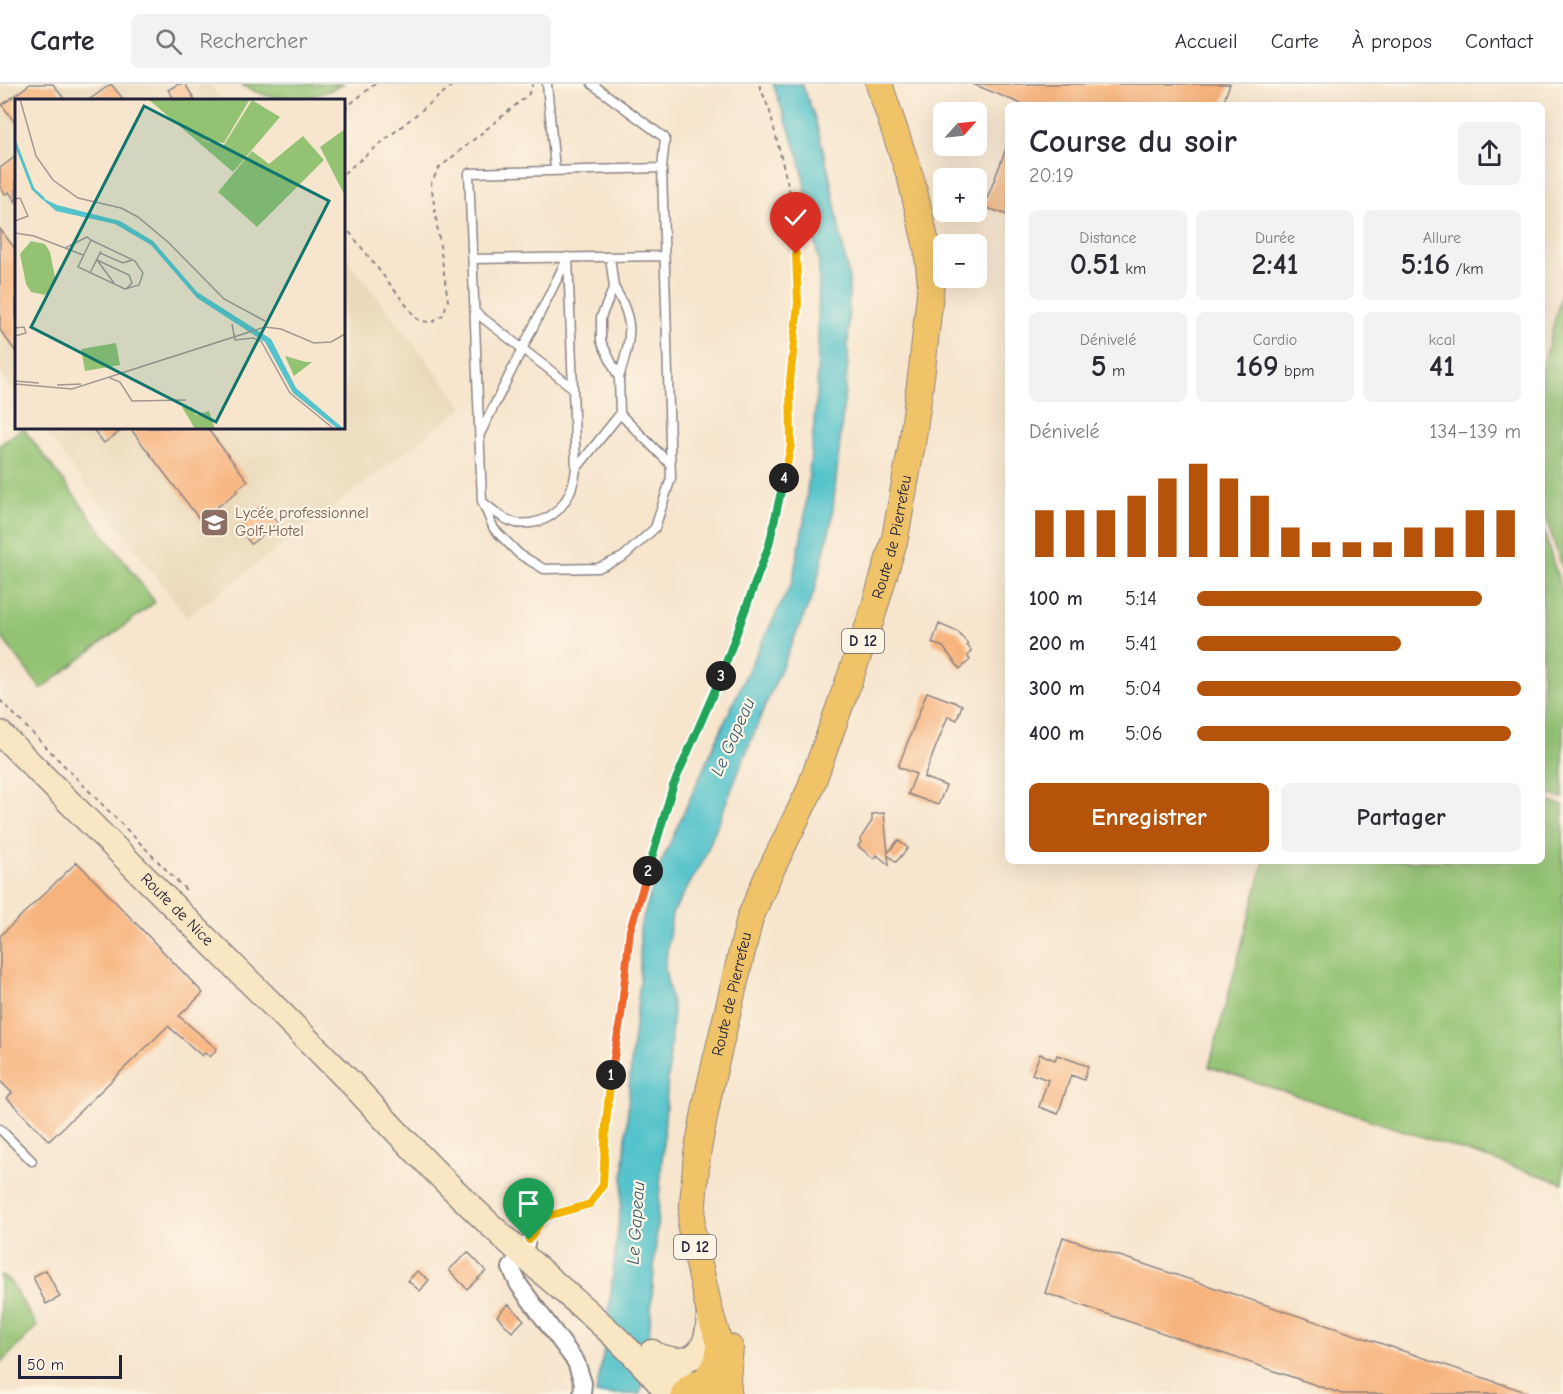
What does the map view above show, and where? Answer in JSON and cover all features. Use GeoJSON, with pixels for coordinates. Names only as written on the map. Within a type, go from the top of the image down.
{"type":"FeatureCollection","features":[{"type":"Feature","properties":{"kind":"main road","name":"Route de Pierrefeu"},"geometry":{"type":"LineString","coordinates":[[694,1184],[697,1154],[710,1086],[750,918],[809,792],[871,619],[895,538],[912,444],[931,284],[927,247],[911,179],[879,84]]}},
{"type":"Feature","properties":{"kind":"main road","name":"Route de Nice"},"geometry":{"type":"LineString","coordinates":[[0,733],[355,1087],[410,1131],[526,1246],[653,1364]]}},
{"type":"Feature","properties":{"kind":"main road","name":"D 12"},"geometry":{"type":"LineString","coordinates":[[694,1184],[691,1228],[709,1309]]}},
{"type":"Feature","properties":{"kind":"main road"},"geometry":{"type":"LineString","coordinates":[[694,1184],[705,1244],[730,1338],[727,1378],[708,1389]]}},
{"type":"Feature","properties":{"kind":"main road"},"geometry":{"type":"LineString","coordinates":[[708,1389],[719,1355],[719,1343],[709,1309]]}},
{"type":"Feature","properties":{"kind":"main road"},"geometry":{"type":"LineString","coordinates":[[653,1364],[682,1361],[695,1356],[706,1342],[709,1309]]}},
{"type":"Feature","properties":{"kind":"main road"},"geometry":{"type":"LineString","coordinates":[[653,1364],[708,1389]]}},
{"type":"Feature","properties":{"kind":"main road"},"geometry":{"type":"LineString","coordinates":[[653,1364],[668,1394]]}},
{"type":"Feature","properties":{"kind":"street"},"geometry":{"type":"LineString","coordinates":[[526,1246],[511,1268],[519,1285],[576,1362],[584,1383],[582,1394]]}},
{"type":"Feature","properties":{"kind":"lane"},"geometry":{"type":"LineString","coordinates":[[547,84],[555,169]]}},
{"type":"Feature","properties":{"kind":"lane"},"geometry":{"type":"LineString","coordinates":[[592,84],[665,138],[662,168],[671,478],[655,528],[623,556],[598,568],[544,570],[519,554],[494,529],[483,501],[469,173],[662,168]]}},
{"type":"Feature","properties":{"kind":"lane"},"geometry":{"type":"LineString","coordinates":[[473,259],[664,256]]}},
{"type":"Feature","properties":{"kind":"lane"},"geometry":{"type":"LineString","coordinates":[[480,434],[568,257]]}},
{"type":"Feature","properties":{"kind":"lane"},"geometry":{"type":"LineString","coordinates":[[483,501],[498,515],[518,524],[540,522],[557,513],[574,484],[576,469],[568,257]]}},
{"type":"Feature","properties":{"kind":"lane"},"geometry":{"type":"LineString","coordinates":[[576,469],[620,414],[619,378],[631,324],[625,305],[614,287],[610,257]]}},
{"type":"Feature","properties":{"kind":"lane"},"geometry":{"type":"LineString","coordinates":[[614,287],[601,316],[601,341],[619,378]]}},
{"type":"Feature","properties":{"kind":"lane"},"geometry":{"type":"LineString","coordinates":[[475,312],[573,388]]}},
{"type":"Feature","properties":{"kind":"lane"},"geometry":{"type":"LineString","coordinates":[[620,414],[670,464]]}},
{"type":"Feature","properties":{"kind":"lane"},"geometry":{"type":"LineString","coordinates":[[0,1129],[32,1161]]}},
{"type":"Feature","properties":{"kind":"lane"},"geometry":{"type":"LineString","coordinates":[[526,1246],[541,1221],[548,1216],[590,1204]]}},
{"type":"Feature","properties":{"kind":"path"},"geometry":{"type":"LineString","coordinates":[[345,108],[375,84]]}},
{"type":"Feature","properties":{"kind":"path"},"geometry":{"type":"LineString","coordinates":[[345,172],[454,84]]}},
{"type":"Feature","properties":{"kind":"path"},"geometry":{"type":"LineString","coordinates":[[345,226],[417,319],[431,323],[442,316],[448,301],[431,183],[439,168],[528,95],[532,84]]}},
{"type":"Feature","properties":{"kind":"path"},"geometry":{"type":"LineString","coordinates":[[590,1204],[603,1185],[610,1078],[621,1016],[630,930],[673,786],[717,686],[769,545],[791,445],[790,382],[798,303],[793,206],[770,112],[759,84]]}},
{"type":"Feature","properties":{"kind":"shaded area"},"geometry":{"type":"Polygon","coordinates":[[[0,84],[209,84],[221,99],[15,99],[15,393],[0,373],[0,84]]]}},
{"type":"Feature","properties":{"kind":"shaded area","name":"Lycée professionnel Golf-Hotel"},"geometry":{"type":"Polygon","coordinates":[[[345,256],[464,408],[187,617],[43,429],[345,429],[345,256]]]}},
{"type":"Feature","properties":{"kind":"green space"},"geometry":{"type":"Polygon","coordinates":[[[241,84],[343,84],[318,95],[292,99],[266,95],[241,84]]]}},
{"type":"Feature","properties":{"kind":"green space"},"geometry":{"type":"Polygon","coordinates":[[[1563,288],[1563,570],[1545,514],[1545,358],[1563,288]]]}},
{"type":"Feature","properties":{"kind":"green space"},"geometry":{"type":"Polygon","coordinates":[[[24,429],[155,602],[41,689],[0,635],[0,445],[24,429]]]}},
{"type":"Feature","properties":{"kind":"green space"},"geometry":{"type":"Polygon","coordinates":[[[1545,536],[1563,595],[1563,798],[1545,794],[1545,536]]]}},
{"type":"Feature","properties":{"kind":"green space"},"geometry":{"type":"Polygon","coordinates":[[[1545,801],[1563,805],[1563,1183],[1209,1067],[1263,864],[1545,864],[1545,801]]]}},
{"type":"Feature","properties":{"kind":"green space"},"geometry":{"type":"Polygon","coordinates":[[[0,1275],[9,1280],[37,1326],[0,1364],[0,1275]]]}},
{"type":"Feature","properties":{"kind":"water","name":"Le Gapeau"},"geometry":{"type":"Polygon","coordinates":[[[773,84],[802,84],[815,118],[830,178],[849,280],[848,362],[832,519],[815,590],[760,718],[703,861],[672,914],[665,969],[673,1009],[650,1325],[643,1384],[640,1394],[596,1394],[605,1344],[622,1194],[631,1061],[640,981],[640,928],[656,874],[750,666],[792,582],[804,522],[817,393],[819,263],[800,160],[773,84]]]}},
{"type":"Feature","properties":{"kind":"building"},"geometry":{"type":"Polygon","coordinates":[[[30,84],[53,84],[64,99],[15,99],[15,123],[2,105],[30,84]]]}},
{"type":"Feature","properties":{"kind":"building"},"geometry":{"type":"Polygon","coordinates":[[[111,84],[123,99],[90,99],[111,84]]]}},
{"type":"Feature","properties":{"kind":"building"},"geometry":{"type":"Polygon","coordinates":[[[178,84],[185,84],[194,99],[174,99],[168,90],[178,84]]]}},
{"type":"Feature","properties":{"kind":"building"},"geometry":{"type":"Polygon","coordinates":[[[973,84],[1230,84],[1223,102],[1017,102],[973,84]]]}},
{"type":"Feature","properties":{"kind":"building"},"geometry":{"type":"Polygon","coordinates":[[[1005,151],[1005,214],[987,208],[987,199],[1005,151]]]}},
{"type":"Feature","properties":{"kind":"building"},"geometry":{"type":"Polygon","coordinates":[[[15,157],[15,201],[9,192],[5,194],[0,187],[0,168],[15,157]]]}},
{"type":"Feature","properties":{"kind":"building"},"geometry":{"type":"Polygon","coordinates":[[[0,229],[15,249],[15,351],[0,330],[0,229]]]}},
{"type":"Feature","properties":{"kind":"building"},"geometry":{"type":"Polygon","coordinates":[[[93,429],[124,429],[104,443],[93,429]]]}},
{"type":"Feature","properties":{"kind":"building"},"geometry":{"type":"Polygon","coordinates":[[[131,429],[208,429],[248,481],[211,512],[219,521],[207,529],[131,429]]]}},
{"type":"Feature","properties":{"kind":"building"},"geometry":{"type":"Polygon","coordinates":[[[263,505],[278,523],[251,544],[237,526],[263,505]]]}},
{"type":"Feature","properties":{"kind":"building"},"geometry":{"type":"Polygon","coordinates":[[[939,624],[958,632],[971,650],[968,657],[970,660],[960,669],[943,647],[932,643],[939,624]]]}},
{"type":"Feature","properties":{"kind":"building"},"geometry":{"type":"Polygon","coordinates":[[[927,692],[962,705],[957,720],[948,716],[923,777],[946,786],[938,805],[908,794],[916,774],[898,767],[927,692]]]}},
{"type":"Feature","properties":{"kind":"building"},"geometry":{"type":"Polygon","coordinates":[[[884,813],[888,853],[898,840],[908,848],[896,862],[888,855],[889,865],[877,855],[874,859],[858,846],[872,821],[872,814],[884,813]]]}},
{"type":"Feature","properties":{"kind":"building"},"geometry":{"type":"Polygon","coordinates":[[[77,862],[203,993],[179,1016],[217,1049],[210,1057],[205,1053],[202,1056],[168,1026],[49,1141],[7,1098],[12,1093],[0,1081],[0,936],[77,862]]]}},
{"type":"Feature","properties":{"kind":"building"},"geometry":{"type":"Polygon","coordinates":[[[1040,1054],[1055,1060],[1057,1055],[1088,1066],[1084,1080],[1071,1075],[1058,1114],[1039,1107],[1048,1080],[1032,1074],[1040,1054]]]}},
{"type":"Feature","properties":{"kind":"building"},"geometry":{"type":"Polygon","coordinates":[[[1063,1237],[1526,1392],[1526,1394],[1342,1394],[1045,1293],[1063,1237]]]}},
{"type":"Feature","properties":{"kind":"building"},"geometry":{"type":"Polygon","coordinates":[[[468,1252],[486,1271],[467,1289],[449,1270],[468,1252]]]}},
{"type":"Feature","properties":{"kind":"building"},"geometry":{"type":"Polygon","coordinates":[[[46,1270],[60,1297],[46,1304],[34,1276],[46,1270]]]}},
{"type":"Feature","properties":{"kind":"building"},"geometry":{"type":"Polygon","coordinates":[[[417,1271],[429,1280],[420,1291],[408,1281],[417,1271]]]}},
{"type":"Feature","properties":{"kind":"building"},"geometry":{"type":"Polygon","coordinates":[[[508,1304],[524,1320],[512,1332],[497,1316],[508,1304]]]}},
{"type":"Feature","properties":{"kind":"place","name":"Lycée professionnel Golf-Hotel"},"geometry":{"type":"Point","coordinates":[214,522]}},
{"type":"Feature","properties":{"kind":"route"},"geometry":{"type":"LineString","coordinates":[[529,1240],[541,1221],[548,1216],[590,1204],[603,1185],[610,1078],[621,1016],[630,930],[673,786],[732,649],[769,545],[791,445],[790,382],[798,303],[796,254]]}}]}
